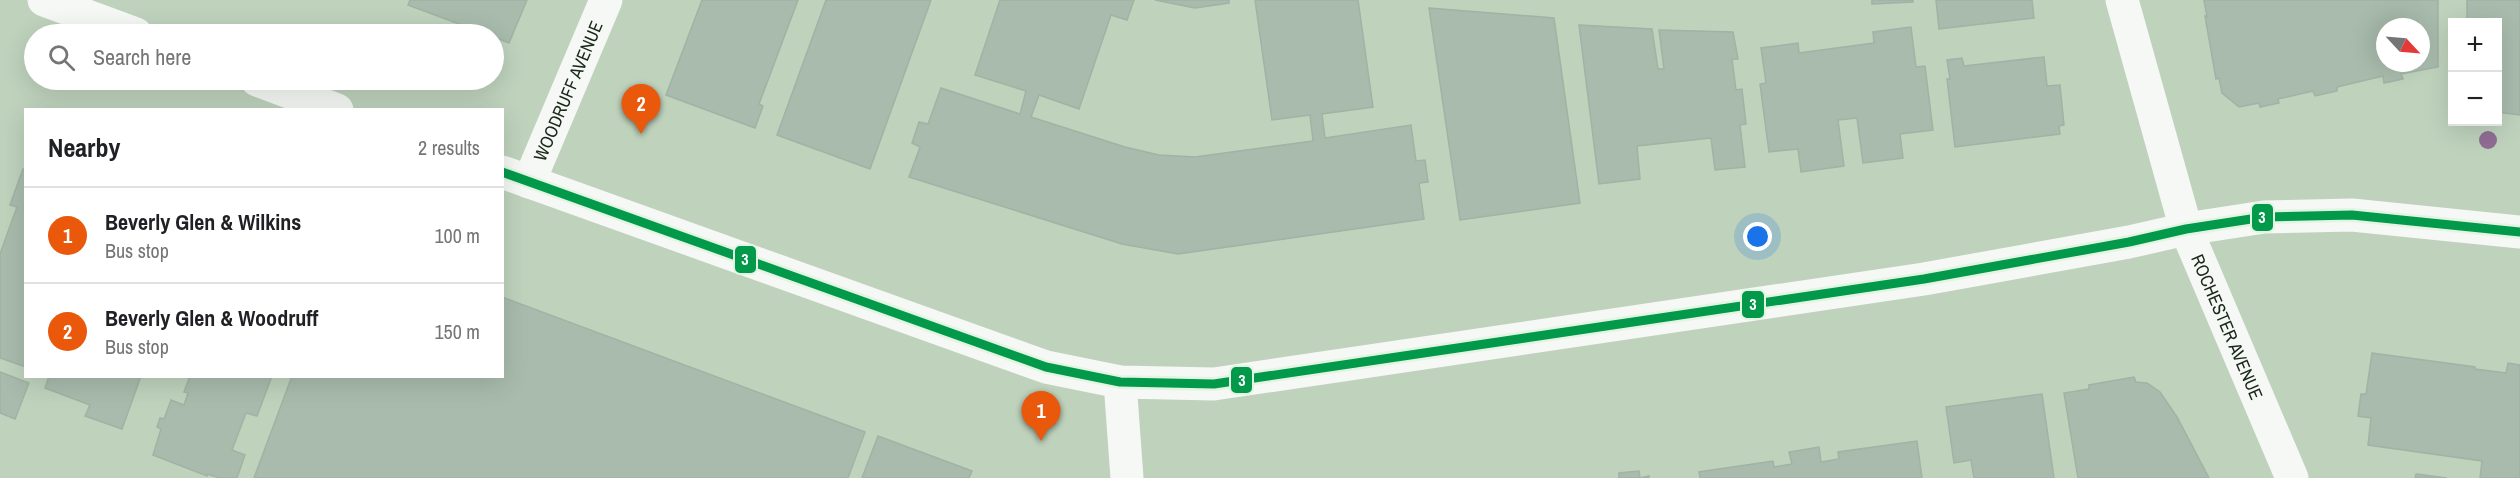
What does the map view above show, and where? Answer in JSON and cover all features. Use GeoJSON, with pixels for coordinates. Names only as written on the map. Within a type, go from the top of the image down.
{"type":"FeatureCollection","features":[{"type":"Feature","properties":{"kind":"main road"},"geometry":{"type":"LineString","coordinates":[[44,0],[109,24]]}},
{"type":"Feature","properties":{"kind":"main road","name":"WOODRUFF AVENUE"},"geometry":{"type":"LineString","coordinates":[[516,177],[606,0]]}},
{"type":"Feature","properties":{"kind":"main road","name":"ROCHESTER AVENUE"},"geometry":{"type":"LineString","coordinates":[[2122,0],[2186,229],[2292,478]]}},
{"type":"Feature","properties":{"kind":"main road"},"geometry":{"type":"LineString","coordinates":[[284,90],[332,108]]}},
{"type":"Feature","properties":{"kind":"main road"},"geometry":{"type":"LineString","coordinates":[[516,177],[1046,367],[1120,382],[1214,384],[1924,279],[2129,242],[2186,229],[2264,217],[2352,215],[2520,232]]}},
{"type":"Feature","properties":{"kind":"main road"},"geometry":{"type":"LineString","coordinates":[[1120,382],[1127,478]]}},
{"type":"Feature","properties":{"kind":"building"},"geometry":{"type":"Polygon","coordinates":[[[410,0],[527,0],[509,43],[504,41],[504,24],[459,24],[408,5],[410,0]]]}},
{"type":"Feature","properties":{"kind":"building"},"geometry":{"type":"Polygon","coordinates":[[[702,0],[798,0],[759,104],[763,106],[755,128],[666,95],[702,0]]]}},
{"type":"Feature","properties":{"kind":"building"},"geometry":{"type":"Polygon","coordinates":[[[826,0],[931,0],[870,169],[777,135],[826,0]]]}},
{"type":"Feature","properties":{"kind":"building"},"geometry":{"type":"Polygon","coordinates":[[[1000,0],[1134,0],[1127,20],[1111,15],[1079,109],[1039,95],[1031,117],[1125,147],[1159,155],[1195,157],[1313,141],[1310,115],[1272,120],[1255,0],[1358,0],[1373,107],[1322,114],[1325,138],[1411,125],[1416,161],[1425,160],[1428,182],[1419,183],[1424,219],[1178,254],[1122,244],[909,177],[920,147],[912,143],[919,122],[928,124],[941,88],[1020,114],[1026,91],[975,75],[1000,0]]]}},
{"type":"Feature","properties":{"kind":"building"},"geometry":{"type":"Polygon","coordinates":[[[1155,0],[1229,0],[1229,3],[1195,8],[1155,0]]]}},
{"type":"Feature","properties":{"kind":"building"},"geometry":{"type":"Polygon","coordinates":[[[1872,0],[1913,0],[1913,2],[1872,4],[1872,0]]]}},
{"type":"Feature","properties":{"kind":"building"},"geometry":{"type":"Polygon","coordinates":[[[1936,0],[2032,0],[2034,18],[1939,29],[1936,0]]]}},
{"type":"Feature","properties":{"kind":"building"},"geometry":{"type":"Polygon","coordinates":[[[2204,0],[2438,0],[2438,67],[2430,69],[2430,18],[2376,18],[2376,72],[2412,72],[2401,74],[2403,79],[2384,83],[2383,76],[2337,87],[2337,91],[2315,96],[2313,91],[2278,99],[2279,103],[2260,107],[2259,103],[2239,107],[2222,93],[2219,78],[2216,79],[2205,16],[2207,17],[2204,0]]]}},
{"type":"Feature","properties":{"kind":"building"},"geometry":{"type":"Polygon","coordinates":[[[2467,0],[2520,0],[2520,115],[2502,113],[2502,18],[2467,18],[2467,0]]]}},
{"type":"Feature","properties":{"kind":"building"},"geometry":{"type":"Polygon","coordinates":[[[1429,8],[1554,18],[1580,203],[1460,220],[1429,8]]]}},
{"type":"Feature","properties":{"kind":"building"},"geometry":{"type":"Polygon","coordinates":[[[1579,25],[1652,29],[1658,69],[1664,69],[1659,30],[1733,32],[1738,59],[1732,59],[1736,90],[1742,89],[1746,124],[1740,125],[1745,167],[1715,170],[1711,138],[1637,146],[1640,179],[1599,184],[1579,25]]]}},
{"type":"Feature","properties":{"kind":"building"},"geometry":{"type":"Polygon","coordinates":[[[1911,27],[1916,67],[1925,66],[1933,130],[1900,134],[1903,158],[1863,163],[1857,118],[1838,120],[1844,166],[1801,172],[1798,149],[1769,152],[1760,84],[1766,83],[1761,48],[1798,43],[1799,53],[1874,43],[1873,32],[1911,27]]]}},
{"type":"Feature","properties":{"kind":"building"},"geometry":{"type":"Polygon","coordinates":[[[2044,57],[2047,86],[2060,85],[2064,125],[2059,126],[2060,134],[1955,147],[1947,60],[1962,58],[1964,66],[2044,57]]]}},
{"type":"Feature","properties":{"kind":"building"},"geometry":{"type":"Polygon","coordinates":[[[24,169],[24,366],[0,358],[0,254],[17,207],[10,205],[24,169]]]}},
{"type":"Feature","properties":{"kind":"building"},"geometry":{"type":"Polygon","coordinates":[[[504,298],[865,432],[848,478],[254,478],[291,378],[504,378],[504,298]]]}},
{"type":"Feature","properties":{"kind":"building"},"geometry":{"type":"Polygon","coordinates":[[[2372,353],[2506,373],[2508,363],[2520,365],[2520,478],[2480,478],[2482,461],[2368,445],[2371,418],[2358,416],[2361,394],[2366,394],[2372,353]]]}},
{"type":"Feature","properties":{"kind":"building"},"geometry":{"type":"Polygon","coordinates":[[[0,372],[29,383],[15,419],[0,413],[0,372]]]}},
{"type":"Feature","properties":{"kind":"building"},"geometry":{"type":"Polygon","coordinates":[[[2134,377],[2136,382],[2147,383],[2160,392],[2177,417],[2209,478],[2078,478],[2064,393],[2089,389],[2089,385],[2134,377]]]}},
{"type":"Feature","properties":{"kind":"building"},"geometry":{"type":"Polygon","coordinates":[[[48,378],[140,378],[122,429],[85,416],[90,405],[45,388],[48,378]]]}},
{"type":"Feature","properties":{"kind":"building"},"geometry":{"type":"Polygon","coordinates":[[[189,378],[271,378],[257,416],[246,413],[232,450],[245,455],[237,478],[220,478],[207,474],[207,476],[153,455],[161,429],[157,427],[160,418],[164,419],[171,400],[184,405],[188,393],[184,392],[189,378]]]}},
{"type":"Feature","properties":{"kind":"building"},"geometry":{"type":"Polygon","coordinates":[[[2042,394],[2054,478],[1974,478],[1971,460],[1954,463],[1946,407],[2042,394]]]}},
{"type":"Feature","properties":{"kind":"building"},"geometry":{"type":"Polygon","coordinates":[[[878,436],[972,471],[969,478],[862,478],[878,436]]]}},
{"type":"Feature","properties":{"kind":"building"},"geometry":{"type":"Polygon","coordinates":[[[1917,441],[1922,478],[1700,478],[1699,472],[1773,461],[1774,467],[1792,464],[1789,452],[1819,447],[1821,462],[1839,459],[1838,452],[1917,441]]]}},
{"type":"Feature","properties":{"kind":"building"},"geometry":{"type":"Polygon","coordinates":[[[1639,471],[1640,478],[1619,478],[1619,473],[1639,471]]]}},
{"type":"Feature","properties":{"kind":"building"},"geometry":{"type":"Polygon","coordinates":[[[2416,474],[2447,478],[2415,478],[2416,474]]]}},
{"type":"Feature","properties":{"kind":"transit line","name":"3"},"geometry":{"type":"LineString","coordinates":[[504,173],[1046,367],[1120,382],[1214,384],[1924,279],[2129,242],[2186,229],[2264,217],[2352,215],[2520,232]]}},
{"type":"Feature","properties":{"kind":"place","name":"Beverly Glen & Woodruff"},"geometry":{"type":"Point","coordinates":[641,134]}},
{"type":"Feature","properties":{"kind":"place","name":"Beverly Glen & Wilkins"},"geometry":{"type":"Point","coordinates":[1041,441]}}]}
